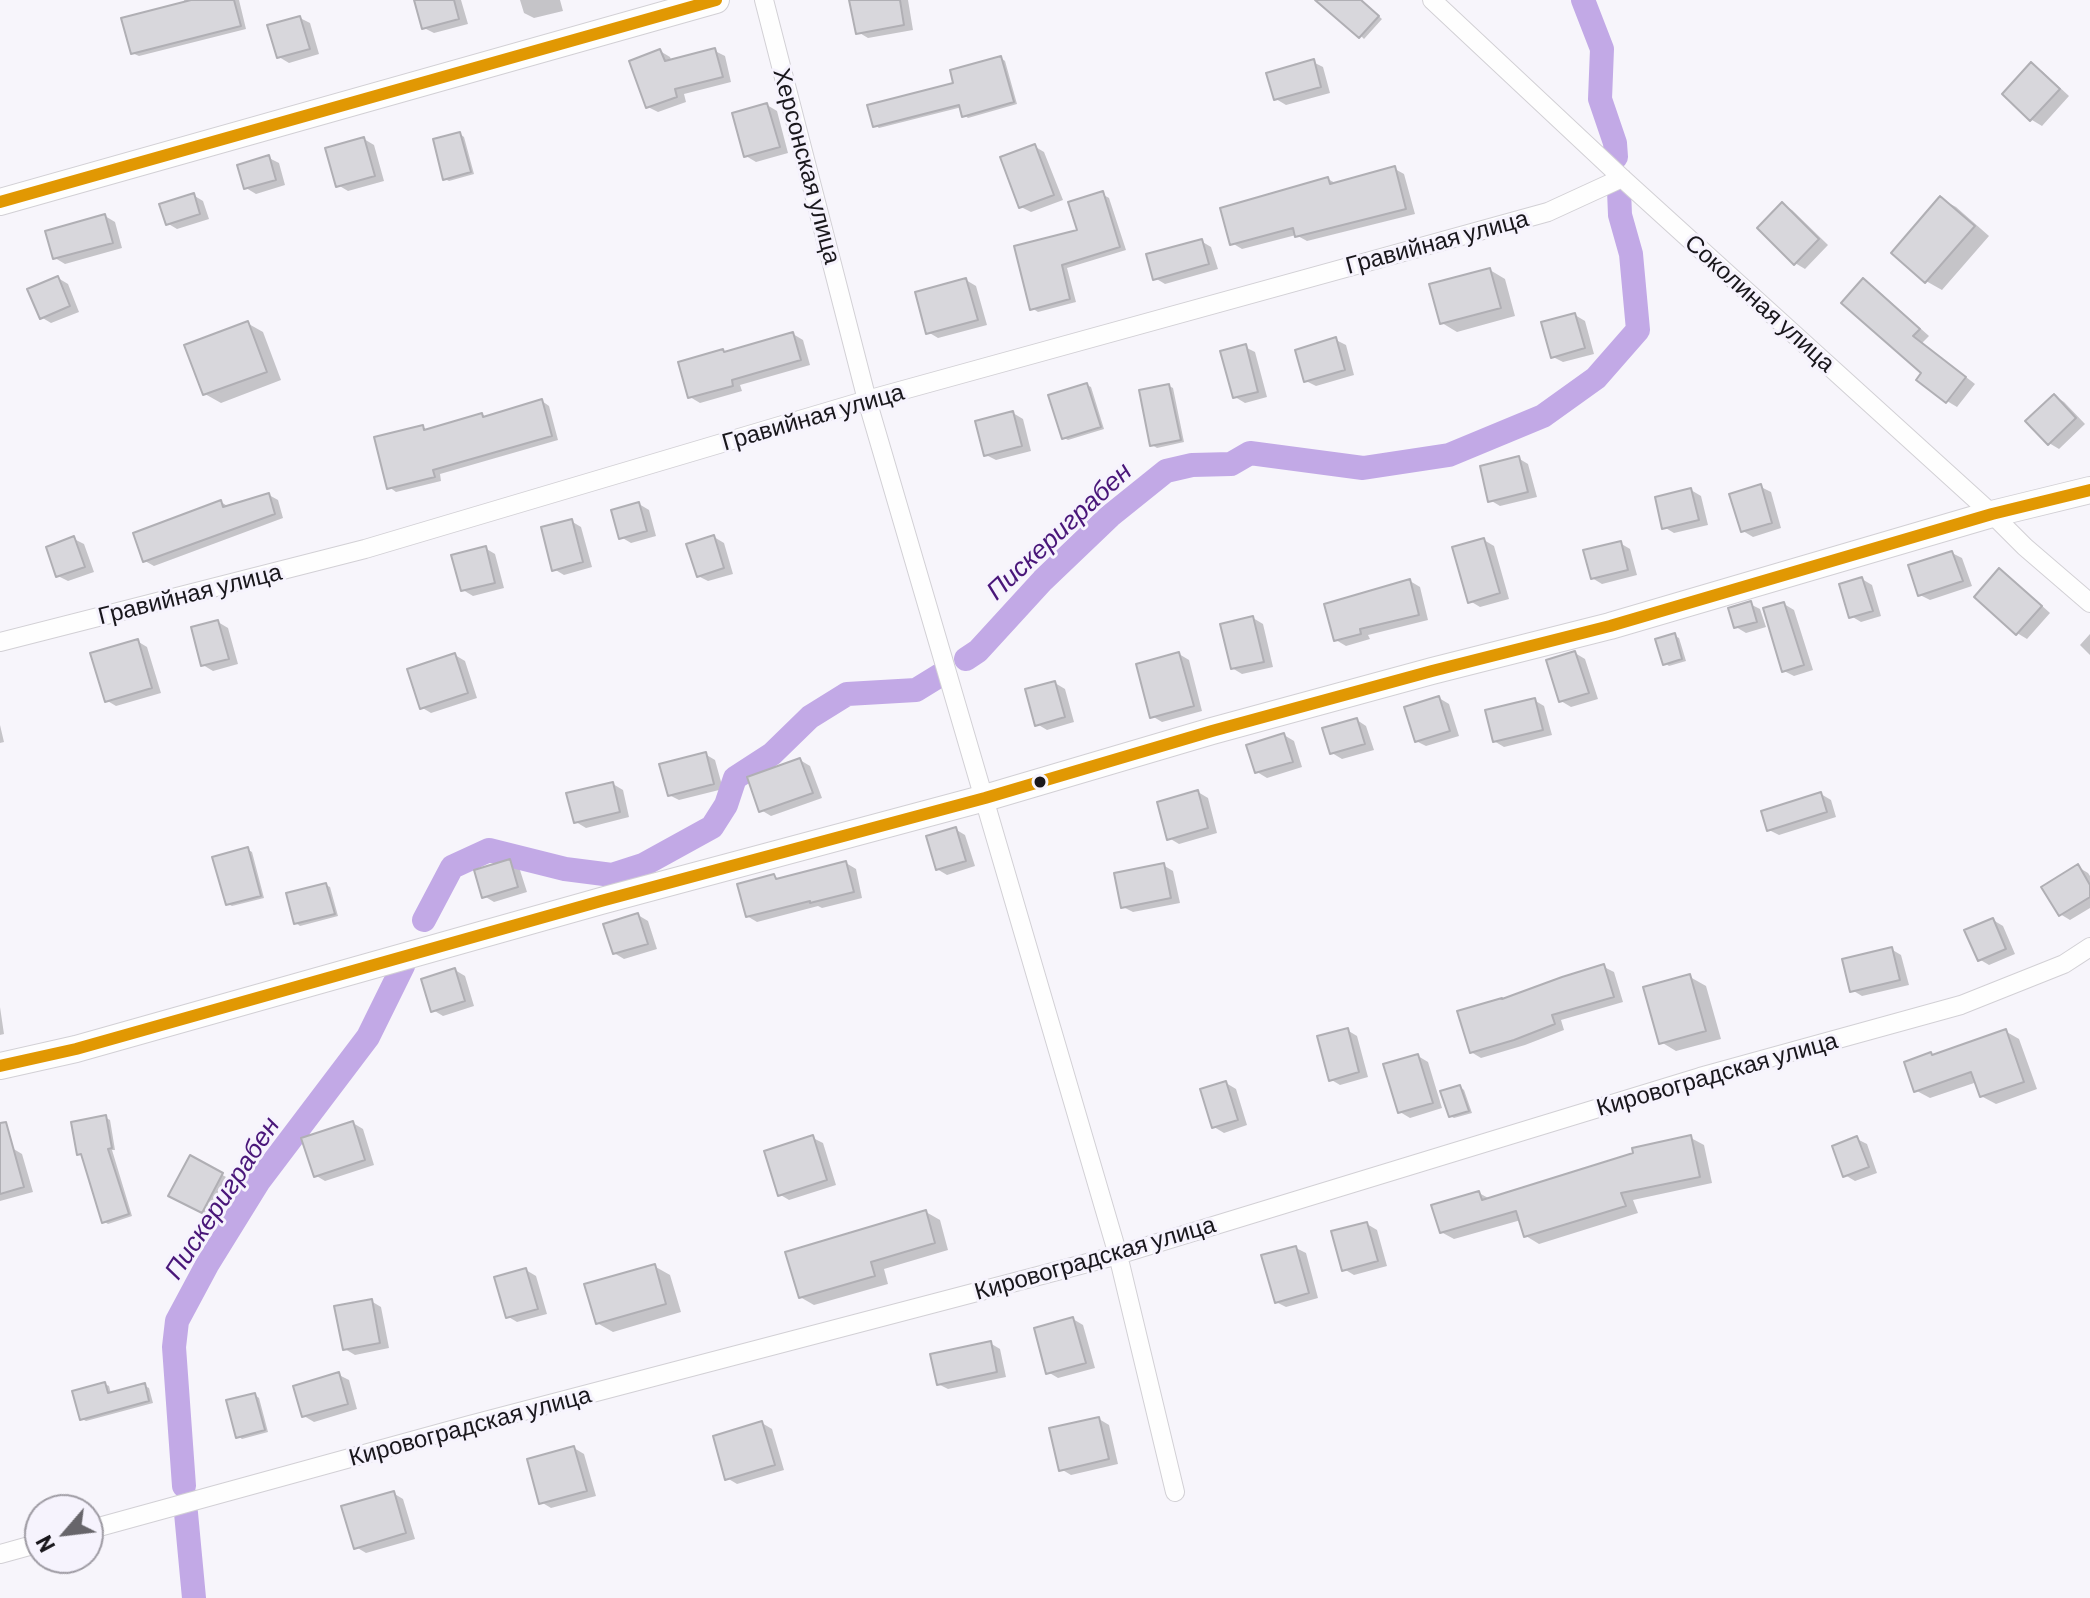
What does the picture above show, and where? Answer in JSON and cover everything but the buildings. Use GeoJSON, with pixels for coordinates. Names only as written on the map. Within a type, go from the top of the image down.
{"type":"FeatureCollection","features":[{"type":"Feature","properties":{"kind":"street"},"geometry":{"type":"LineString","coordinates":[[0,202],[716,0]]}},
{"type":"Feature","properties":{"kind":"street","name":"Херсонская улица"},"geometry":{"type":"LineString","coordinates":[[764,0],[867,400],[1118,1255],[1175,1492]]}},
{"type":"Feature","properties":{"kind":"street","name":"Соколиная улица"},"geometry":{"type":"LineString","coordinates":[[1432,0],[1622,178],[2090,603]]}},
{"type":"Feature","properties":{"kind":"street","name":"Гравийная улица"},"geometry":{"type":"LineString","coordinates":[[0,642],[365,549],[867,400],[1548,212],[1622,178]]}},
{"type":"Feature","properties":{"kind":"street"},"geometry":{"type":"LineString","coordinates":[[0,1066],[76,1049],[985,798],[1212,731],[1610,626],[1992,514],[2090,490]]}},
{"type":"Feature","properties":{"kind":"street","name":"Кировоградская улица"},"geometry":{"type":"LineString","coordinates":[[104,1526],[470,1425],[1118,1255],[1700,1077],[1961,1005],[2064,964],[2090,947]]}},
{"type":"Feature","properties":{"kind":"street"},"geometry":{"type":"LineString","coordinates":[[0,1554],[24,1547]]}},
{"type":"Feature","properties":{"kind":"waterway","name":"Пискериграбен"},"geometry":{"type":"LineString","coordinates":[[1583,0],[1602,49],[1600,99],[1615,143],[1616,157]]}},
{"type":"Feature","properties":{"kind":"waterway","name":"Пискериграбен"},"geometry":{"type":"LineString","coordinates":[[966,659],[978,651],[1043,580],[1110,516],[1166,471],[1192,465],[1231,464],[1250,453],[1363,468],[1449,455],[1543,416],[1596,378],[1638,330],[1631,254],[1620,215],[1619,190]]}},
{"type":"Feature","properties":{"kind":"waterway","name":"Пискериграбен"},"geometry":{"type":"LineString","coordinates":[[424,920],[452,867],[489,850],[565,869],[612,875],[643,865],[712,827],[726,805],[735,778],[772,754],[810,717],[847,694],[916,690],[942,674]]}},
{"type":"Feature","properties":{"kind":"waterway","name":"Пискериграбен"},"geometry":{"type":"LineString","coordinates":[[184,1486],[174,1347],[177,1321],[207,1265],[259,1181],[368,1037],[403,966]]}},
{"type":"Feature","properties":{"kind":"waterway","name":"Пискериграбен"},"geometry":{"type":"LineString","coordinates":[[186,1513],[194,1598]]}},
{"type":"Feature","properties":{"kind":"transit line"},"geometry":{"type":"LineString","coordinates":[[0,202],[716,0]]}},
{"type":"Feature","properties":{"kind":"transit line"},"geometry":{"type":"LineString","coordinates":[[0,1066],[76,1049],[601,901],[985,798],[1212,731],[1610,626],[1992,514],[2090,490]]}}]}
